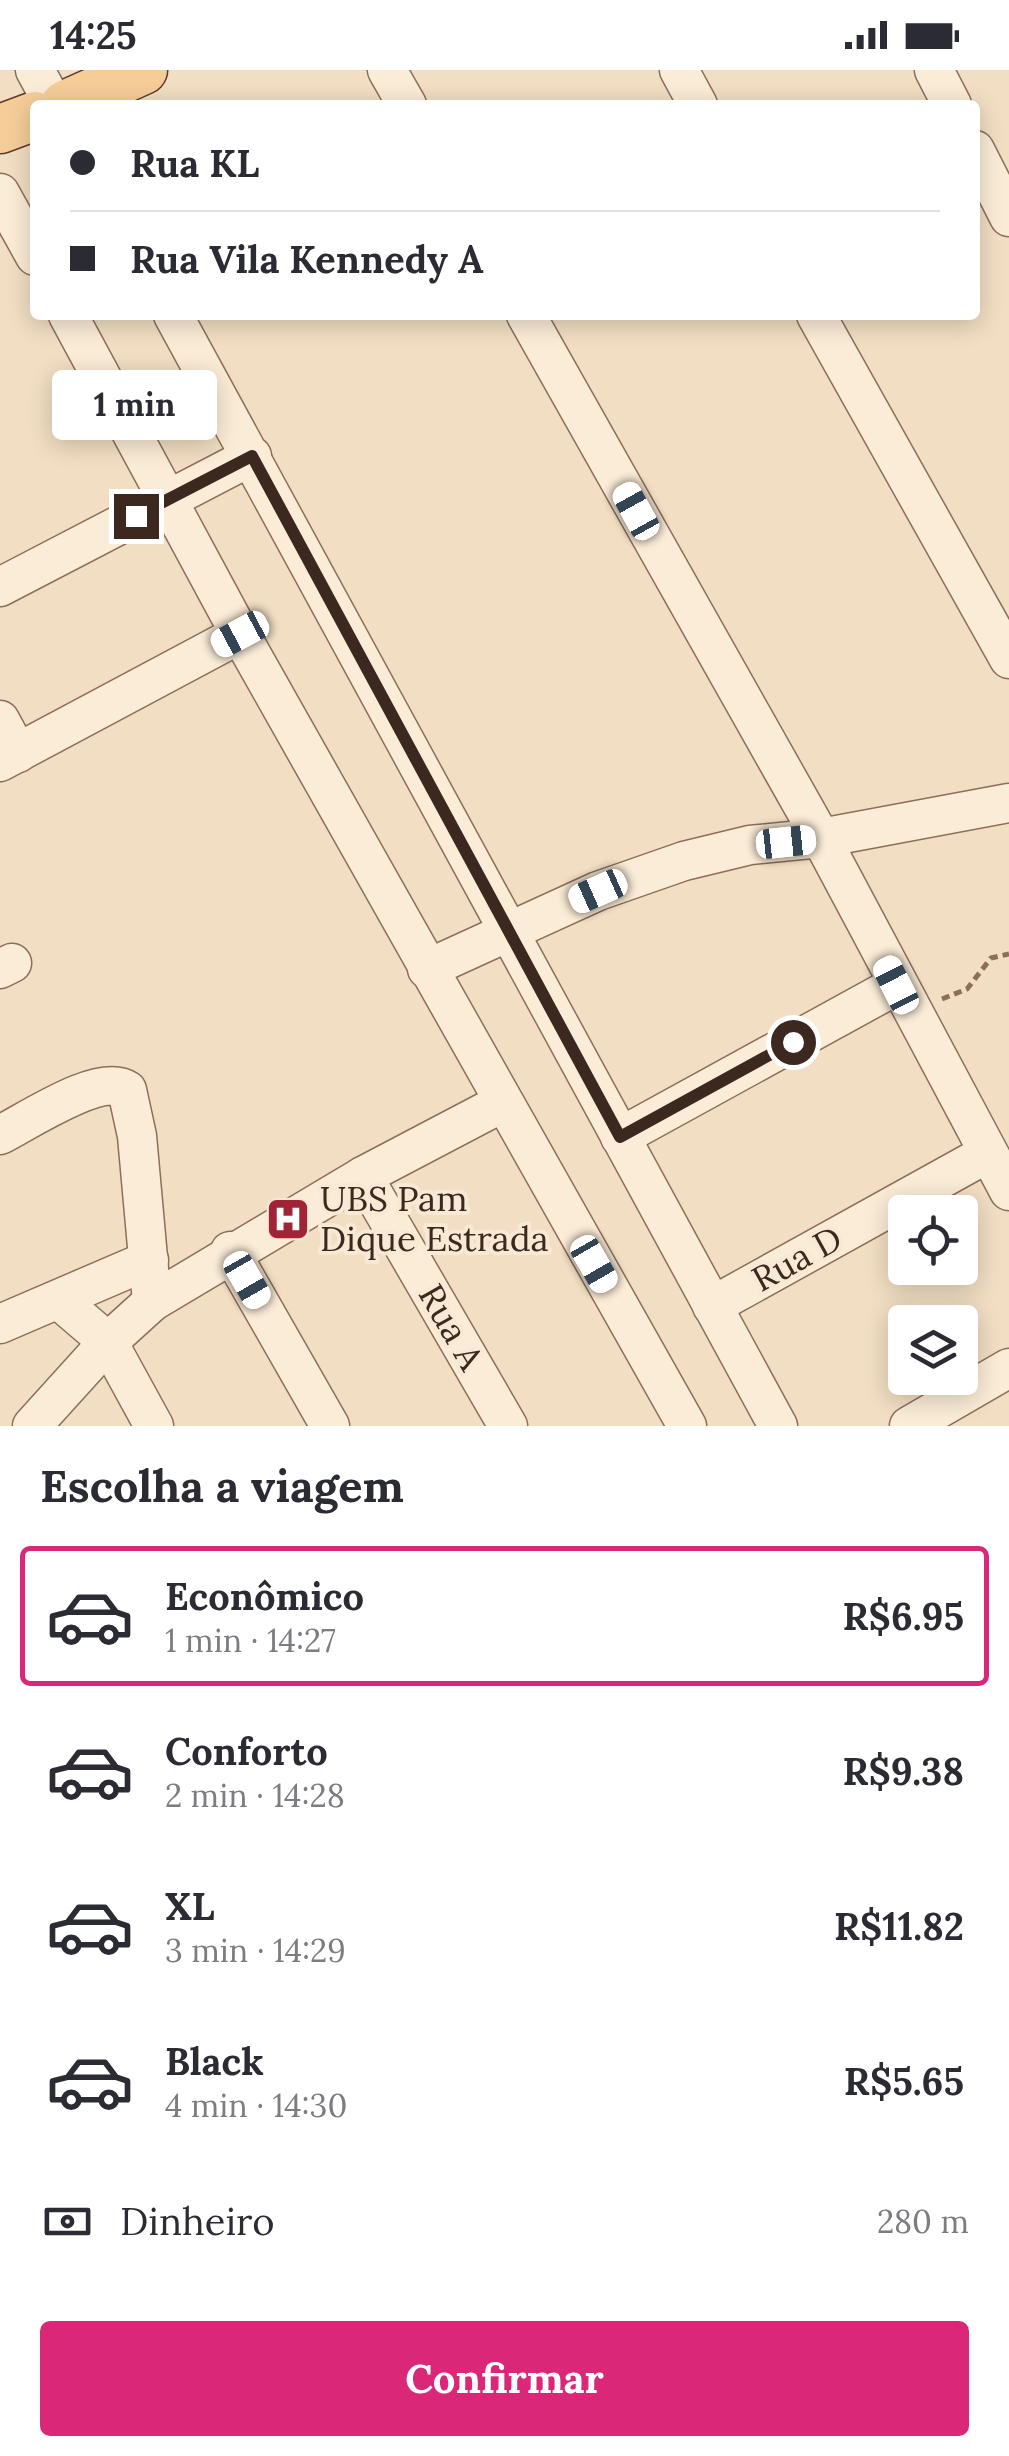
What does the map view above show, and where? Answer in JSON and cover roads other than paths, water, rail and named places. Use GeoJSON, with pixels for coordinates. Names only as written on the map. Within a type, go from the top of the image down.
{"type":"FeatureCollection","features":[{"type":"Feature","properties":{"kind":"main road"},"geometry":{"type":"LineString","coordinates":[[76,100],[143,70]]}},
{"type":"Feature","properties":{"kind":"main road"},"geometry":{"type":"LineString","coordinates":[[0,128],[30,118]]}},
{"type":"Feature","properties":{"kind":"street"},"geometry":{"type":"LineString","coordinates":[[34,70],[51,100]]}},
{"type":"Feature","properties":{"kind":"street"},"geometry":{"type":"LineString","coordinates":[[387,70],[404,100]]}},
{"type":"Feature","properties":{"kind":"street"},"geometry":{"type":"LineString","coordinates":[[679,70],[695,100]]}},
{"type":"Feature","properties":{"kind":"street"},"geometry":{"type":"LineString","coordinates":[[980,160],[1009,215]]}},
{"type":"Feature","properties":{"kind":"street"},"geometry":{"type":"LineString","coordinates":[[0,193],[30,247]]}},
{"type":"Feature","properties":{"kind":"street"},"geometry":{"type":"LineString","coordinates":[[71,320],[240,634],[687,1426]]}},
{"type":"Feature","properties":{"kind":"street"},"geometry":{"type":"LineString","coordinates":[[175,320],[778,1426]]}},
{"type":"Feature","properties":{"kind":"street"},"geometry":{"type":"LineString","coordinates":[[529,320],[822,838],[1009,1191]]}},
{"type":"Feature","properties":{"kind":"street"},"geometry":{"type":"LineString","coordinates":[[819,320],[1009,658]]}},
{"type":"Feature","properties":{"kind":"street"},"geometry":{"type":"LineString","coordinates":[[0,588],[252,456]]}},
{"type":"Feature","properties":{"kind":"street"},"geometry":{"type":"LineString","coordinates":[[0,720],[9,758],[240,634]]}},
{"type":"Feature","properties":{"kind":"street"},"geometry":{"type":"LineString","coordinates":[[427,969],[598,891],[684,861],[750,845],[822,838],[1009,802]]}},
{"type":"Feature","properties":{"kind":"street"},"geometry":{"type":"LineString","coordinates":[[620,1137],[904,998]]}},
{"type":"Feature","properties":{"kind":"street"},"geometry":{"type":"LineString","coordinates":[[0,1135],[88,1090],[114,1084],[127,1090],[137,1136],[152,1302]]}},
{"type":"Feature","properties":{"kind":"street"},"geometry":{"type":"LineString","coordinates":[[32,1426],[108,1342],[152,1302],[230,1251],[502,1103]]}},
{"type":"Feature","properties":{"kind":"street","name":"Rua D"},"geometry":{"type":"LineString","coordinates":[[712,1306],[988,1153]]}},
{"type":"Feature","properties":{"kind":"street","name":"Rua A"},"geometry":{"type":"LineString","coordinates":[[363,1176],[508,1426]]}},
{"type":"Feature","properties":{"kind":"street"},"geometry":{"type":"LineString","coordinates":[[230,1251],[330,1426]]}},
{"type":"Feature","properties":{"kind":"street"},"geometry":{"type":"LineString","coordinates":[[0,1324],[148,1260]]}},
{"type":"Feature","properties":{"kind":"street"},"geometry":{"type":"LineString","coordinates":[[60,1301],[108,1342],[154,1426]]}},
{"type":"Feature","properties":{"kind":"street"},"geometry":{"type":"LineString","coordinates":[[909,1426],[1009,1368]]}},
{"type":"Feature","properties":{"kind":"place","name":"UBS Pam Dique Estrada"},"geometry":{"type":"Point","coordinates":[288,1219]}}]}
